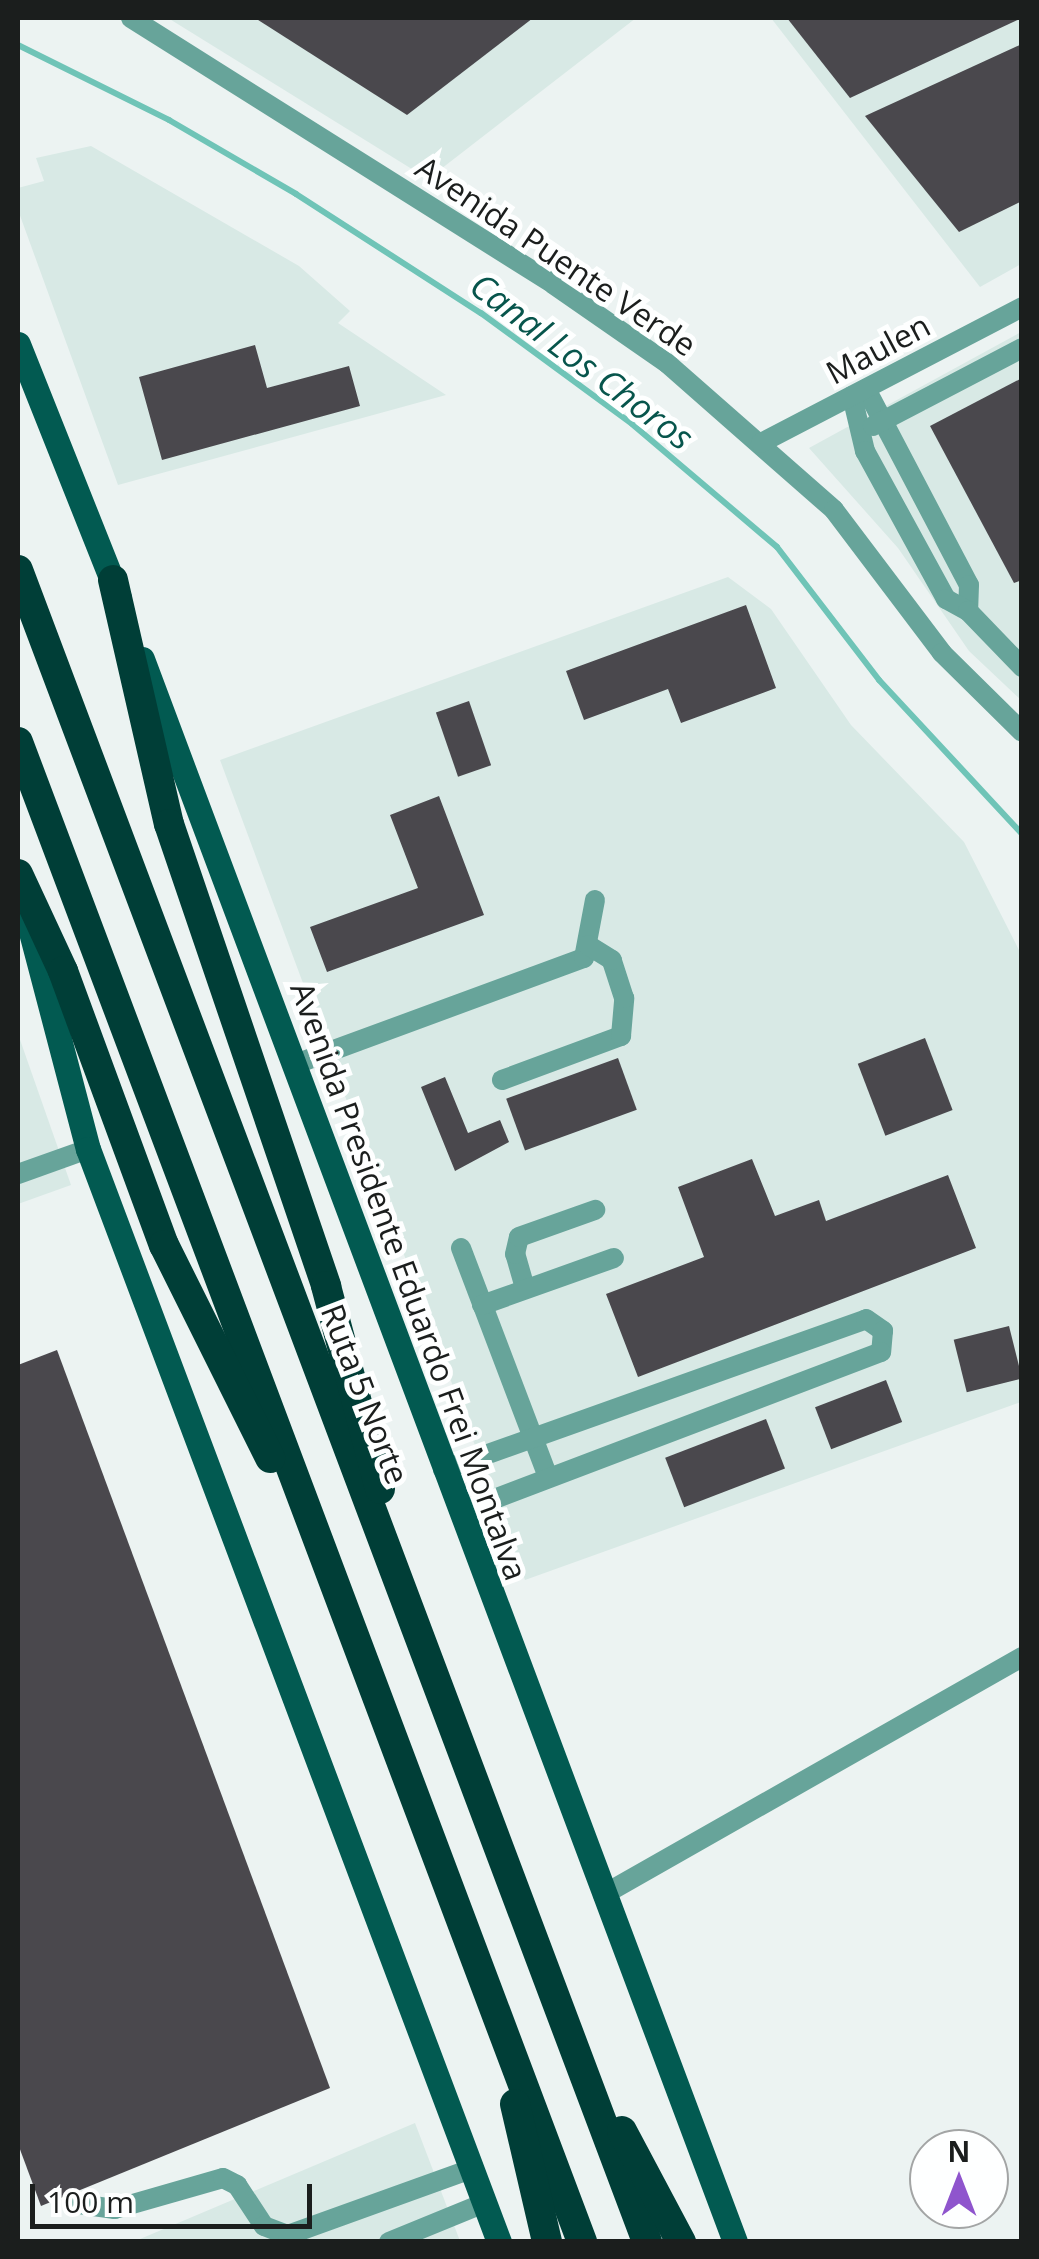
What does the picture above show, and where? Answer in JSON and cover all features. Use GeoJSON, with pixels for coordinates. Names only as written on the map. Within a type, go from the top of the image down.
{"type":"FeatureCollection","features":[{"type":"Feature","properties":{"kind":"highway","name":"Ruta 5 Norte"},"geometry":{"type":"LineString","coordinates":[[18,570],[647,2242]]}},
{"type":"Feature","properties":{"kind":"highway"},"geometry":{"type":"LineString","coordinates":[[112,580],[169,824],[326,1286],[404,1595]]}},
{"type":"Feature","properties":{"kind":"highway"},"geometry":{"type":"LineString","coordinates":[[18,742],[582,2242]]}},
{"type":"Feature","properties":{"kind":"highway"},"geometry":{"type":"LineString","coordinates":[[18,874],[69,985],[164,1245],[319,1544]]}},
{"type":"Feature","properties":{"kind":"highway"},"geometry":{"type":"LineString","coordinates":[[496,2013],[547,2242]]}},
{"type":"Feature","properties":{"kind":"highway"},"geometry":{"type":"LineString","coordinates":[[562,2018],[681,2242]]}},
{"type":"Feature","properties":{"kind":"main road","name":"Avenida Presidente Eduardo Frei Montalva"},"geometry":{"type":"LineString","coordinates":[[18,344],[112,580],[735,2242]]}},
{"type":"Feature","properties":{"kind":"main road"},"geometry":{"type":"LineString","coordinates":[[18,884],[88,1148],[499,2242]]}},
{"type":"Feature","properties":{"kind":"street","name":"Avenida Puente Verde"},"geometry":{"type":"LineString","coordinates":[[132,18],[600,314],[761,443],[834,510],[942,653],[1022,732]]}},
{"type":"Feature","properties":{"kind":"street","name":"Maulen"},"geometry":{"type":"LineString","coordinates":[[761,443],[1022,307]]}},
{"type":"Feature","properties":{"kind":"street"},"geometry":{"type":"LineString","coordinates":[[860,432],[1022,348]]}},
{"type":"Feature","properties":{"kind":"street"},"geometry":{"type":"LineString","coordinates":[[859,392],[883,422],[968,585],[968,611]]}},
{"type":"Feature","properties":{"kind":"street"},"geometry":{"type":"LineString","coordinates":[[859,392],[860,432],[946,599],[968,611],[1022,668]]}},
{"type":"Feature","properties":{"kind":"street"},"geometry":{"type":"LineString","coordinates":[[293,1065],[584,958],[595,900]]}},
{"type":"Feature","properties":{"kind":"street"},"geometry":{"type":"LineString","coordinates":[[502,1080],[622,1036],[624,998],[612,960],[588,945]]}},
{"type":"Feature","properties":{"kind":"street"},"geometry":{"type":"LineString","coordinates":[[18,1174],[88,1148]]}},
{"type":"Feature","properties":{"kind":"street"},"geometry":{"type":"LineString","coordinates":[[525,1288],[515,1254],[518,1237],[594,1210]]}},
{"type":"Feature","properties":{"kind":"street"},"geometry":{"type":"LineString","coordinates":[[461,1248],[547,1474]]}},
{"type":"Feature","properties":{"kind":"street"},"geometry":{"type":"LineString","coordinates":[[482,1305],[614,1258]]}},
{"type":"Feature","properties":{"kind":"street"},"geometry":{"type":"LineString","coordinates":[[444,1470],[866,1319],[883,1332],[880,1352],[547,1474],[460,1512]]}},
{"type":"Feature","properties":{"kind":"street"},"geometry":{"type":"LineString","coordinates":[[603,1895],[1022,1657]]}},
{"type":"Feature","properties":{"kind":"street"},"geometry":{"type":"LineString","coordinates":[[78,2204],[115,2209],[223,2178],[237,2186],[264,2226],[288,2236],[471,2169]]}},
{"type":"Feature","properties":{"kind":"street"},"geometry":{"type":"LineString","coordinates":[[394,2240],[484,2203]]}},
{"type":"Feature","properties":{"kind":"shaded area"},"geometry":{"type":"Polygon","coordinates":[[[168,18],[636,18],[428,179],[168,18]]]}},
{"type":"Feature","properties":{"kind":"shaded area"},"geometry":{"type":"Polygon","coordinates":[[[771,18],[1021,18],[1021,264],[980,287],[771,18]]]}},
{"type":"Feature","properties":{"kind":"shaded area"},"geometry":{"type":"Polygon","coordinates":[[[91,146],[299,266],[350,311],[338,323],[446,395],[118,485],[18,210],[18,188],[44,181],[36,158],[91,146]]]}},
{"type":"Feature","properties":{"kind":"shaded area"},"geometry":{"type":"Polygon","coordinates":[[[1021,332],[1021,700],[969,651],[898,548],[809,448],[1021,332]]]}},
{"type":"Feature","properties":{"kind":"shaded area"},"geometry":{"type":"Polygon","coordinates":[[[728,577],[771,609],[851,725],[964,842],[1021,954],[1021,1402],[525,1580],[220,760],[728,577]]]}},
{"type":"Feature","properties":{"kind":"shaded area"},"geometry":{"type":"Polygon","coordinates":[[[18,1034],[71,1185],[18,1204],[18,1034]]]}},
{"type":"Feature","properties":{"kind":"shaded area"},"geometry":{"type":"Polygon","coordinates":[[[415,2123],[460,2241],[133,2242],[415,2123]]]}},
{"type":"Feature","properties":{"kind":"building"},"geometry":{"type":"Polygon","coordinates":[[[255,18],[533,18],[407,115],[255,18]]]}},
{"type":"Feature","properties":{"kind":"building"},"geometry":{"type":"Polygon","coordinates":[[[787,18],[1022,18],[850,98],[787,18]]]}},
{"type":"Feature","properties":{"kind":"building"},"geometry":{"type":"Polygon","coordinates":[[[1022,44],[1022,201],[959,232],[865,116],[1022,44]]]}},
{"type":"Feature","properties":{"kind":"building"},"geometry":{"type":"Polygon","coordinates":[[[255,345],[267,388],[349,366],[360,406],[162,460],[139,377],[255,345]]]}},
{"type":"Feature","properties":{"kind":"building"},"geometry":{"type":"Polygon","coordinates":[[[1022,378],[1022,580],[1014,583],[930,426],[1022,378]]]}},
{"type":"Feature","properties":{"kind":"building"},"geometry":{"type":"Polygon","coordinates":[[[746,605],[776,688],[681,723],[668,689],[584,720],[566,671],[746,605]]]}},
{"type":"Feature","properties":{"kind":"building"},"geometry":{"type":"Polygon","coordinates":[[[469,701],[491,765],[458,777],[436,712],[469,701]]]}},
{"type":"Feature","properties":{"kind":"building"},"geometry":{"type":"Polygon","coordinates":[[[439,796],[484,915],[327,972],[310,927],[418,888],[390,815],[439,796]]]}},
{"type":"Feature","properties":{"kind":"building"},"geometry":{"type":"Polygon","coordinates":[[[925,1038],[953,1110],[885,1136],[858,1064],[925,1038]]]}},
{"type":"Feature","properties":{"kind":"building"},"geometry":{"type":"Polygon","coordinates":[[[618,1058],[637,1110],[525,1150],[506,1099],[618,1058]]]}},
{"type":"Feature","properties":{"kind":"building"},"geometry":{"type":"Polygon","coordinates":[[[445,1077],[468,1133],[500,1120],[509,1142],[455,1171],[421,1087],[445,1077]]]}},
{"type":"Feature","properties":{"kind":"building"},"geometry":{"type":"Polygon","coordinates":[[[752,1159],[775,1216],[819,1200],[826,1221],[948,1175],[976,1248],[638,1377],[606,1294],[704,1257],[678,1187],[752,1159]]]}},
{"type":"Feature","properties":{"kind":"building"},"geometry":{"type":"Polygon","coordinates":[[[1009,1326],[1022,1378],[967,1392],[954,1340],[1009,1326]]]}},
{"type":"Feature","properties":{"kind":"building"},"geometry":{"type":"Polygon","coordinates":[[[57,1350],[330,2088],[41,2206],[18,2144],[18,1365],[57,1350]]]}},
{"type":"Feature","properties":{"kind":"building"},"geometry":{"type":"Polygon","coordinates":[[[886,1380],[902,1422],[831,1449],[815,1407],[886,1380]]]}},
{"type":"Feature","properties":{"kind":"building"},"geometry":{"type":"Polygon","coordinates":[[[766,1419],[785,1468],[684,1507],[665,1458],[766,1419]]]}},
{"type":"Feature","properties":{"kind":"waterway","name":"Canal Los Choros"},"geometry":{"type":"LineString","coordinates":[[18,45],[169,120],[296,194],[481,313],[632,424],[777,547],[879,680],[1022,834]]}}]}
